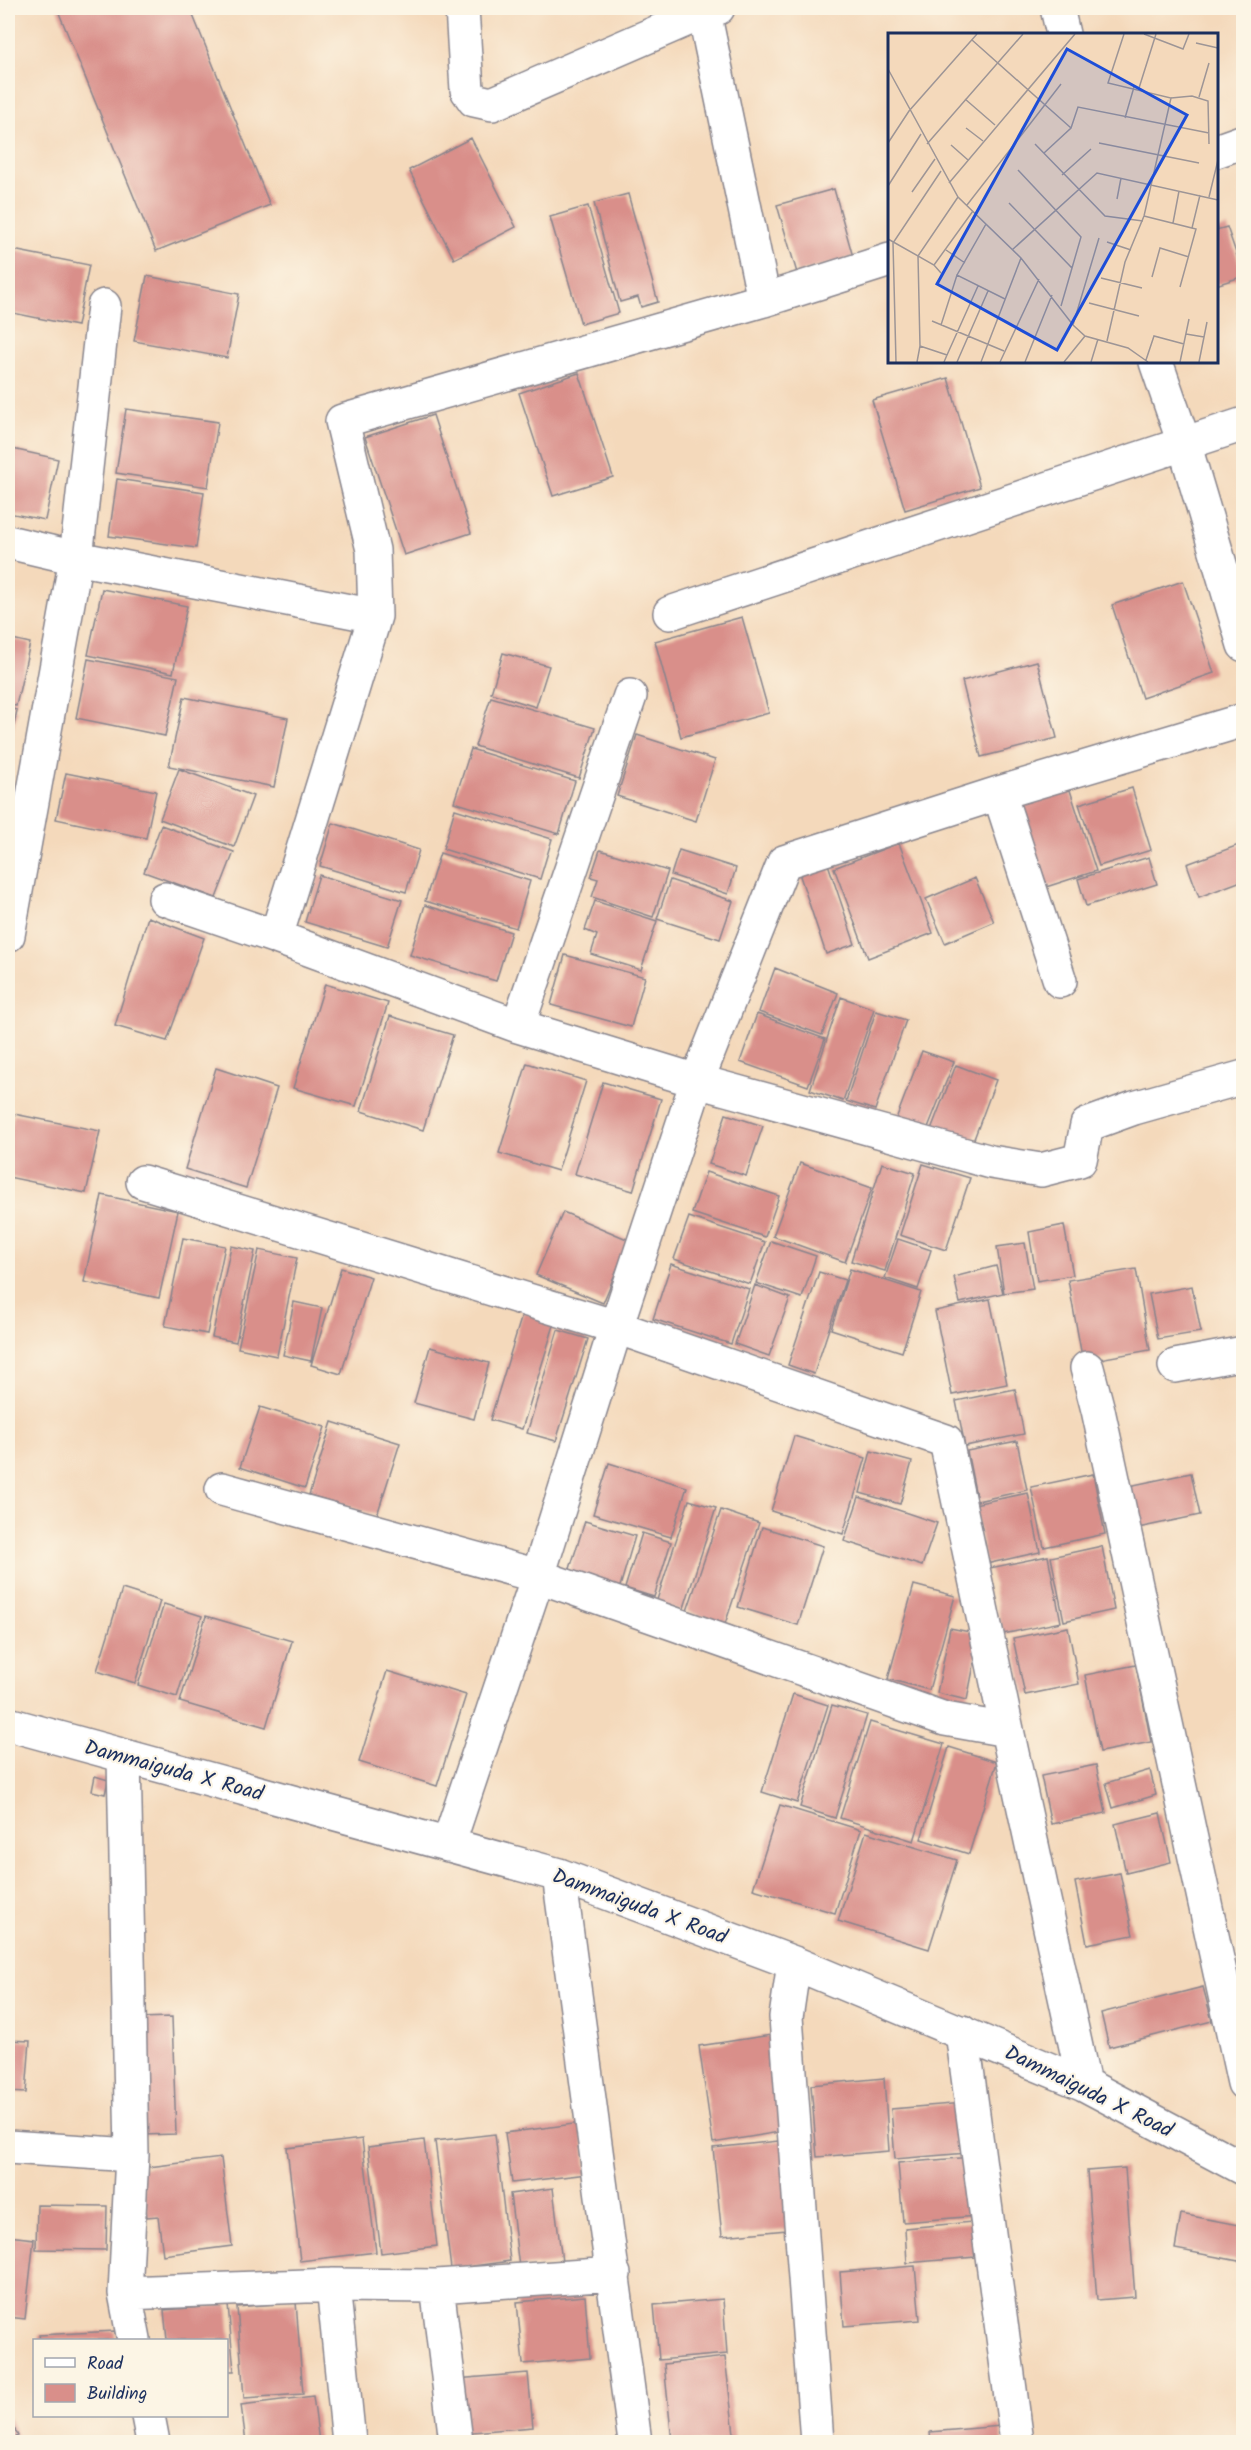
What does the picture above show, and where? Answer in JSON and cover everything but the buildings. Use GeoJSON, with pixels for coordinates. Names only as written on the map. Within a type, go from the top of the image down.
{"type":"FeatureCollection","features":[{"type":"Feature","properties":{"kind":"street"},"geometry":{"type":"LineString","coordinates":[[462,8],[467,90],[474,100],[492,104],[711,10],[764,300]]}},
{"type":"Feature","properties":{"kind":"street"},"geometry":{"type":"LineString","coordinates":[[1057,8],[1064,33]]}},
{"type":"Feature","properties":{"kind":"street"},"geometry":{"type":"LineString","coordinates":[[1218,150],[1244,141]]}},
{"type":"Feature","properties":{"kind":"street"},"geometry":{"type":"LineString","coordinates":[[276,937],[375,616],[373,550],[342,421],[764,300],[888,261]]}},
{"type":"Feature","properties":{"kind":"street"},"geometry":{"type":"LineString","coordinates":[[8,935],[76,558],[104,306]]}},
{"type":"Feature","properties":{"kind":"street"},"geometry":{"type":"LineString","coordinates":[[1156,363],[1184,443],[1244,645]]}},
{"type":"Feature","properties":{"kind":"street"},"geometry":{"type":"LineString","coordinates":[[670,613],[1244,424]]}},
{"type":"Feature","properties":{"kind":"street"},"geometry":{"type":"LineString","coordinates":[[8,542],[76,558],[375,616]]}},
{"type":"Feature","properties":{"kind":"street"},"geometry":{"type":"LineString","coordinates":[[518,1026],[630,696]]}},
{"type":"Feature","properties":{"kind":"street"},"geometry":{"type":"LineString","coordinates":[[448,1845],[538,1576],[616,1327],[697,1081],[784,862],[1244,720]]}},
{"type":"Feature","properties":{"kind":"street"},"geometry":{"type":"LineString","coordinates":[[999,794],[1060,981]]}},
{"type":"Feature","properties":{"kind":"street"},"geometry":{"type":"LineString","coordinates":[[165,898],[518,1026],[697,1081],[992,1162],[1041,1170],[1080,1160],[1087,1125],[1134,1108],[1244,1077]]}},
{"type":"Feature","properties":{"kind":"street"},"geometry":{"type":"LineString","coordinates":[[143,1182],[616,1327],[946,1442],[1084,2084]]}},
{"type":"Feature","properties":{"kind":"street"},"geometry":{"type":"LineString","coordinates":[[1175,1366],[1244,1353]]}},
{"type":"Feature","properties":{"kind":"street"},"geometry":{"type":"LineString","coordinates":[[1087,1368],[1244,2083]]}},
{"type":"Feature","properties":{"kind":"street"},"geometry":{"type":"LineString","coordinates":[[222,1489],[538,1576],[945,1719],[1007,1730]]}},
{"type":"Feature","properties":{"kind":"street","name":"Dammaiguda X Road"},"geometry":{"type":"LineString","coordinates":[[8,1724],[559,1875],[794,1963],[1084,2084],[1244,2169]]}},
{"type":"Feature","properties":{"kind":"street"},"geometry":{"type":"LineString","coordinates":[[124,1757],[132,2156],[125,2293],[134,2339]]}},
{"type":"Feature","properties":{"kind":"street"},"geometry":{"type":"LineString","coordinates":[[559,1875],[636,2442]]}},
{"type":"Feature","properties":{"kind":"street"},"geometry":{"type":"LineString","coordinates":[[794,1963],[786,2017],[817,2442]]}},
{"type":"Feature","properties":{"kind":"street"},"geometry":{"type":"LineString","coordinates":[[962,2032],[1017,2442]]}},
{"type":"Feature","properties":{"kind":"street"},"geometry":{"type":"LineString","coordinates":[[8,2146],[132,2156]]}},
{"type":"Feature","properties":{"kind":"street"},"geometry":{"type":"LineString","coordinates":[[125,2293],[333,2285],[437,2286],[614,2274]]}},
{"type":"Feature","properties":{"kind":"street"},"geometry":{"type":"LineString","coordinates":[[333,2285],[349,2442]]}},
{"type":"Feature","properties":{"kind":"street"},"geometry":{"type":"LineString","coordinates":[[437,2286],[456,2442]]}},
{"type":"Feature","properties":{"kind":"street"},"geometry":{"type":"LineString","coordinates":[[148,2417],[153,2442]]}}]}
